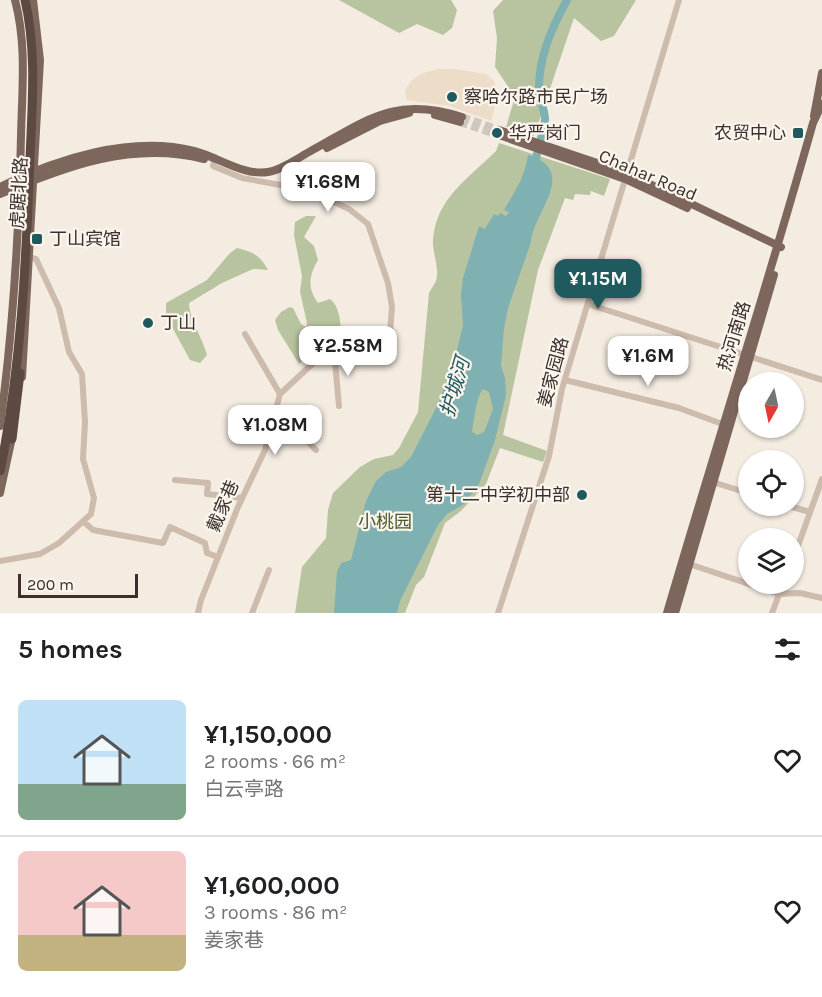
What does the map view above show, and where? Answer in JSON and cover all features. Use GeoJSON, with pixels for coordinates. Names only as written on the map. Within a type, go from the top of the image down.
{"type":"FeatureCollection","features":[{"type":"Feature","properties":{"kind":"highway"},"geometry":{"type":"LineString","coordinates":[[0,453],[10,397],[21,270],[27,59],[25,25],[17,0]]}},
{"type":"Feature","properties":{"kind":"highway"},"geometry":{"type":"LineString","coordinates":[[0,471],[14,397],[33,60],[31,25],[25,0]]}},
{"type":"Feature","properties":{"kind":"highway"},"geometry":{"type":"LineString","coordinates":[[12,439],[23,329],[21,270]]}},
{"type":"Feature","properties":{"kind":"main road","name":"虎踞北路"},"geometry":{"type":"LineString","coordinates":[[0,428],[20,181],[23,59],[22,26],[17,0]]}},
{"type":"Feature","properties":{"kind":"main road","name":"虎踞北路"},"geometry":{"type":"LineString","coordinates":[[0,493],[21,398],[40,60],[33,0]]}},
{"type":"Feature","properties":{"kind":"main road"},"geometry":{"type":"LineString","coordinates":[[813,123],[822,73]]}},
{"type":"Feature","properties":{"kind":"main road","name":"热河南路"},"geometry":{"type":"LineString","coordinates":[[779,249],[813,123],[822,104]]}},
{"type":"Feature","properties":{"kind":"main road","name":"热河南路"},"geometry":{"type":"LineString","coordinates":[[668,613],[686,563],[816,124],[822,112]]}},
{"type":"Feature","properties":{"kind":"main road"},"geometry":{"type":"LineString","coordinates":[[0,187],[93,159],[135,153],[169,152],[214,160],[245,174],[269,176],[290,168],[398,114],[430,114],[461,120]]}},
{"type":"Feature","properties":{"kind":"main road","name":"Chahar Road"},"geometry":{"type":"LineString","coordinates":[[499,133],[626,176],[779,249]]}},
{"type":"Feature","properties":{"kind":"main road"},"geometry":{"type":"LineString","coordinates":[[0,194],[20,181]]}},
{"type":"Feature","properties":{"kind":"main road"},"geometry":{"type":"LineString","coordinates":[[0,428],[7,396],[21,270]]}},
{"type":"Feature","properties":{"kind":"main road","name":"热河南路"},"geometry":{"type":"LineString","coordinates":[[675,613],[686,563]]}},
{"type":"Feature","properties":{"kind":"street","name":"姜家园路"},"geometry":{"type":"LineString","coordinates":[[498,613],[549,456],[565,380],[680,0]]}},
{"type":"Feature","properties":{"kind":"street"},"geometry":{"type":"LineString","coordinates":[[214,160],[213,166],[242,178],[308,190],[349,209],[368,224],[378,247],[390,291],[392,307],[389,345],[324,353],[280,394],[245,334]]}},
{"type":"Feature","properties":{"kind":"street"},"geometry":{"type":"LineString","coordinates":[[0,561],[40,554],[84,522],[91,514],[94,498],[83,459],[85,422],[82,374],[69,352],[55,299],[36,259],[30,257]]}},
{"type":"Feature","properties":{"kind":"street"},"geometry":{"type":"LineString","coordinates":[[588,304],[822,380]]}},
{"type":"Feature","properties":{"kind":"street"},"geometry":{"type":"LineString","coordinates":[[334,351],[339,406]]}},
{"type":"Feature","properties":{"kind":"street"},"geometry":{"type":"LineString","coordinates":[[565,380],[679,408],[726,426]]}},
{"type":"Feature","properties":{"kind":"street","name":"戴家巷"},"geometry":{"type":"LineString","coordinates":[[198,613],[218,557],[264,450],[280,394]]}},
{"type":"Feature","properties":{"kind":"street"},"geometry":{"type":"LineString","coordinates":[[272,425],[302,435],[316,450]]}},
{"type":"Feature","properties":{"kind":"street"},"geometry":{"type":"LineString","coordinates":[[804,529],[822,479]]}},
{"type":"Feature","properties":{"kind":"street"},"geometry":{"type":"LineString","coordinates":[[175,480],[207,483],[207,494],[242,498]]}},
{"type":"Feature","properties":{"kind":"street"},"geometry":{"type":"LineString","coordinates":[[710,482],[738,490]]}},
{"type":"Feature","properties":{"kind":"street"},"geometry":{"type":"LineString","coordinates":[[804,510],[810,512]]}},
{"type":"Feature","properties":{"kind":"street"},"geometry":{"type":"LineString","coordinates":[[84,522],[93,530],[163,543],[171,527],[204,543],[207,554],[218,557]]}},
{"type":"Feature","properties":{"kind":"street"},"geometry":{"type":"LineString","coordinates":[[686,563],[738,580]]}},
{"type":"Feature","properties":{"kind":"street"},"geometry":{"type":"LineString","coordinates":[[252,613],[269,570]]}},
{"type":"Feature","properties":{"kind":"street"},"geometry":{"type":"LineString","coordinates":[[772,613],[779,594]]}},
{"type":"Feature","properties":{"kind":"street"},"geometry":{"type":"LineString","coordinates":[[804,594],[822,598]]}},
{"type":"Feature","properties":{"kind":"green space"},"geometry":{"type":"Polygon","coordinates":[[[339,0],[451,0],[457,10],[452,28],[443,35],[417,24],[399,33],[339,0]]]}},
{"type":"Feature","properties":{"kind":"green space"},"geometry":{"type":"Polygon","coordinates":[[[503,0],[636,0],[614,36],[601,41],[574,18],[534,136],[506,127],[515,97],[495,67],[497,38],[493,11],[503,0]]]}},
{"type":"Feature","properties":{"kind":"green space","name":"小桃园"},"geometry":{"type":"Polygon","coordinates":[[[499,143],[610,179],[604,196],[591,191],[590,195],[575,194],[573,200],[565,198],[538,270],[503,435],[547,451],[543,462],[500,448],[486,484],[461,511],[445,523],[424,577],[416,585],[405,613],[295,613],[302,567],[326,538],[328,510],[333,493],[360,467],[374,459],[393,455],[418,412],[429,293],[437,276],[433,244],[436,224],[441,211],[456,189],[496,151],[499,143]]]}},
{"type":"Feature","properties":{"kind":"green space"},"geometry":{"type":"Polygon","coordinates":[[[306,216],[316,216],[304,237],[314,246],[318,260],[311,276],[312,292],[318,303],[330,299],[333,302],[338,313],[341,331],[335,339],[316,349],[299,364],[278,330],[275,320],[281,312],[290,307],[293,308],[301,324],[306,327],[300,292],[302,276],[294,235],[295,222],[306,216]]]}},
{"type":"Feature","properties":{"kind":"green space"},"geometry":{"type":"Polygon","coordinates":[[[237,248],[256,255],[268,270],[253,269],[222,283],[189,303],[191,315],[207,355],[200,363],[190,360],[166,316],[166,303],[207,280],[237,248]]]}},
{"type":"Feature","properties":{"kind":"shaded area","name":"察哈尔路市民广场"},"geometry":{"type":"Polygon","coordinates":[[[438,69],[486,74],[494,81],[498,95],[491,121],[450,106],[407,100],[405,91],[412,80],[423,73],[438,69]]]}},
{"type":"Feature","properties":{"kind":"water","name":"护城河"},"geometry":{"type":"Polygon","coordinates":[[[528,155],[543,162],[551,171],[552,182],[508,308],[501,366],[505,378],[506,395],[495,440],[479,484],[463,505],[447,514],[438,525],[400,601],[397,613],[334,613],[337,572],[341,563],[351,560],[366,501],[376,481],[386,472],[401,467],[411,457],[438,404],[454,363],[463,325],[461,295],[463,278],[479,226],[485,229],[494,214],[498,216],[500,213],[506,216],[509,212],[504,210],[519,184],[528,155]],[[483,389],[477,403],[472,432],[477,435],[484,432],[493,409],[489,392],[483,389]]]}},
{"type":"Feature","properties":{"kind":"waterway"},"geometry":{"type":"LineString","coordinates":[[536,165],[545,119],[539,92],[543,56],[567,0]]}},
{"type":"Feature","properties":{"kind":"tunnel"},"geometry":{"type":"LineString","coordinates":[[462,117],[499,130]]}},
{"type":"Feature","properties":{"kind":"tunnel"},"geometry":{"type":"LineString","coordinates":[[460,122],[499,135]]}},
{"type":"Feature","properties":{"kind":"place","name":"察哈尔路市民广场"},"geometry":{"type":"Point","coordinates":[452,97]}},
{"type":"Feature","properties":{"kind":"place","name":"华严岗门"},"geometry":{"type":"Point","coordinates":[497,133]}},
{"type":"Feature","properties":{"kind":"place","name":"农贸中心"},"geometry":{"type":"Point","coordinates":[798,133]}},
{"type":"Feature","properties":{"kind":"place","name":"丁山宾馆"},"geometry":{"type":"Point","coordinates":[37,239]}},
{"type":"Feature","properties":{"kind":"place","name":"丁山"},"geometry":{"type":"Point","coordinates":[148,323]}},
{"type":"Feature","properties":{"kind":"place","name":"第十二中学初中部"},"geometry":{"type":"Point","coordinates":[582,495]}}]}
